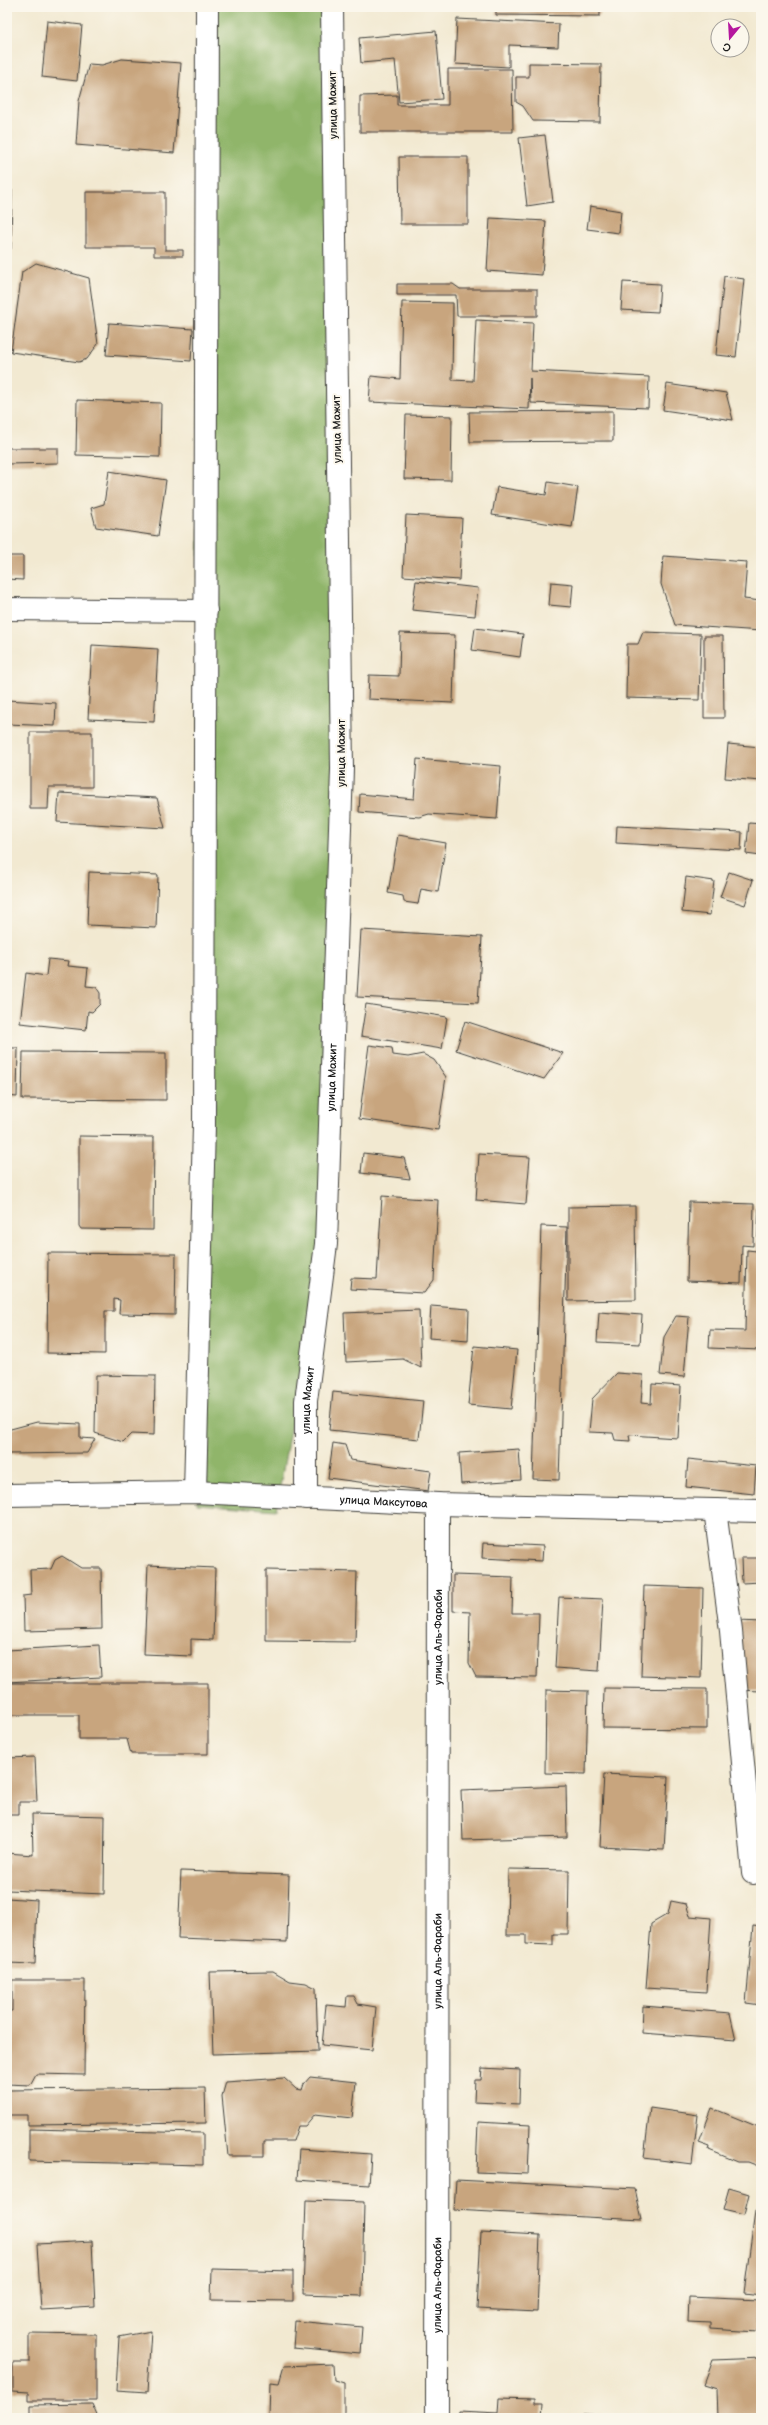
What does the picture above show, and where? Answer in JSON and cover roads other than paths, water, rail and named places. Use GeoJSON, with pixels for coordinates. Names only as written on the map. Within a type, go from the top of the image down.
{"type":"FeatureCollection","features":[{"type":"Feature","properties":{"kind":"street"},"geometry":{"type":"LineString","coordinates":[[195,1492],[204,1125],[207,7]]}},
{"type":"Feature","properties":{"kind":"street","name":"улица Мажит"},"geometry":{"type":"LineString","coordinates":[[306,1498],[306,1401],[326,1244],[342,769],[332,7]]}},
{"type":"Feature","properties":{"kind":"street"},"geometry":{"type":"LineString","coordinates":[[7,609],[206,611]]}},
{"type":"Feature","properties":{"kind":"street","name":"улица Максутова"},"geometry":{"type":"LineString","coordinates":[[7,1495],[195,1492],[438,1504],[761,1511]]}},
{"type":"Feature","properties":{"kind":"street","name":"улица Аль-Фараби"},"geometry":{"type":"LineString","coordinates":[[438,1504],[438,2418]]}},
{"type":"Feature","properties":{"kind":"street"},"geometry":{"type":"LineString","coordinates":[[715,1510],[731,1631],[753,1873]]}}]}
